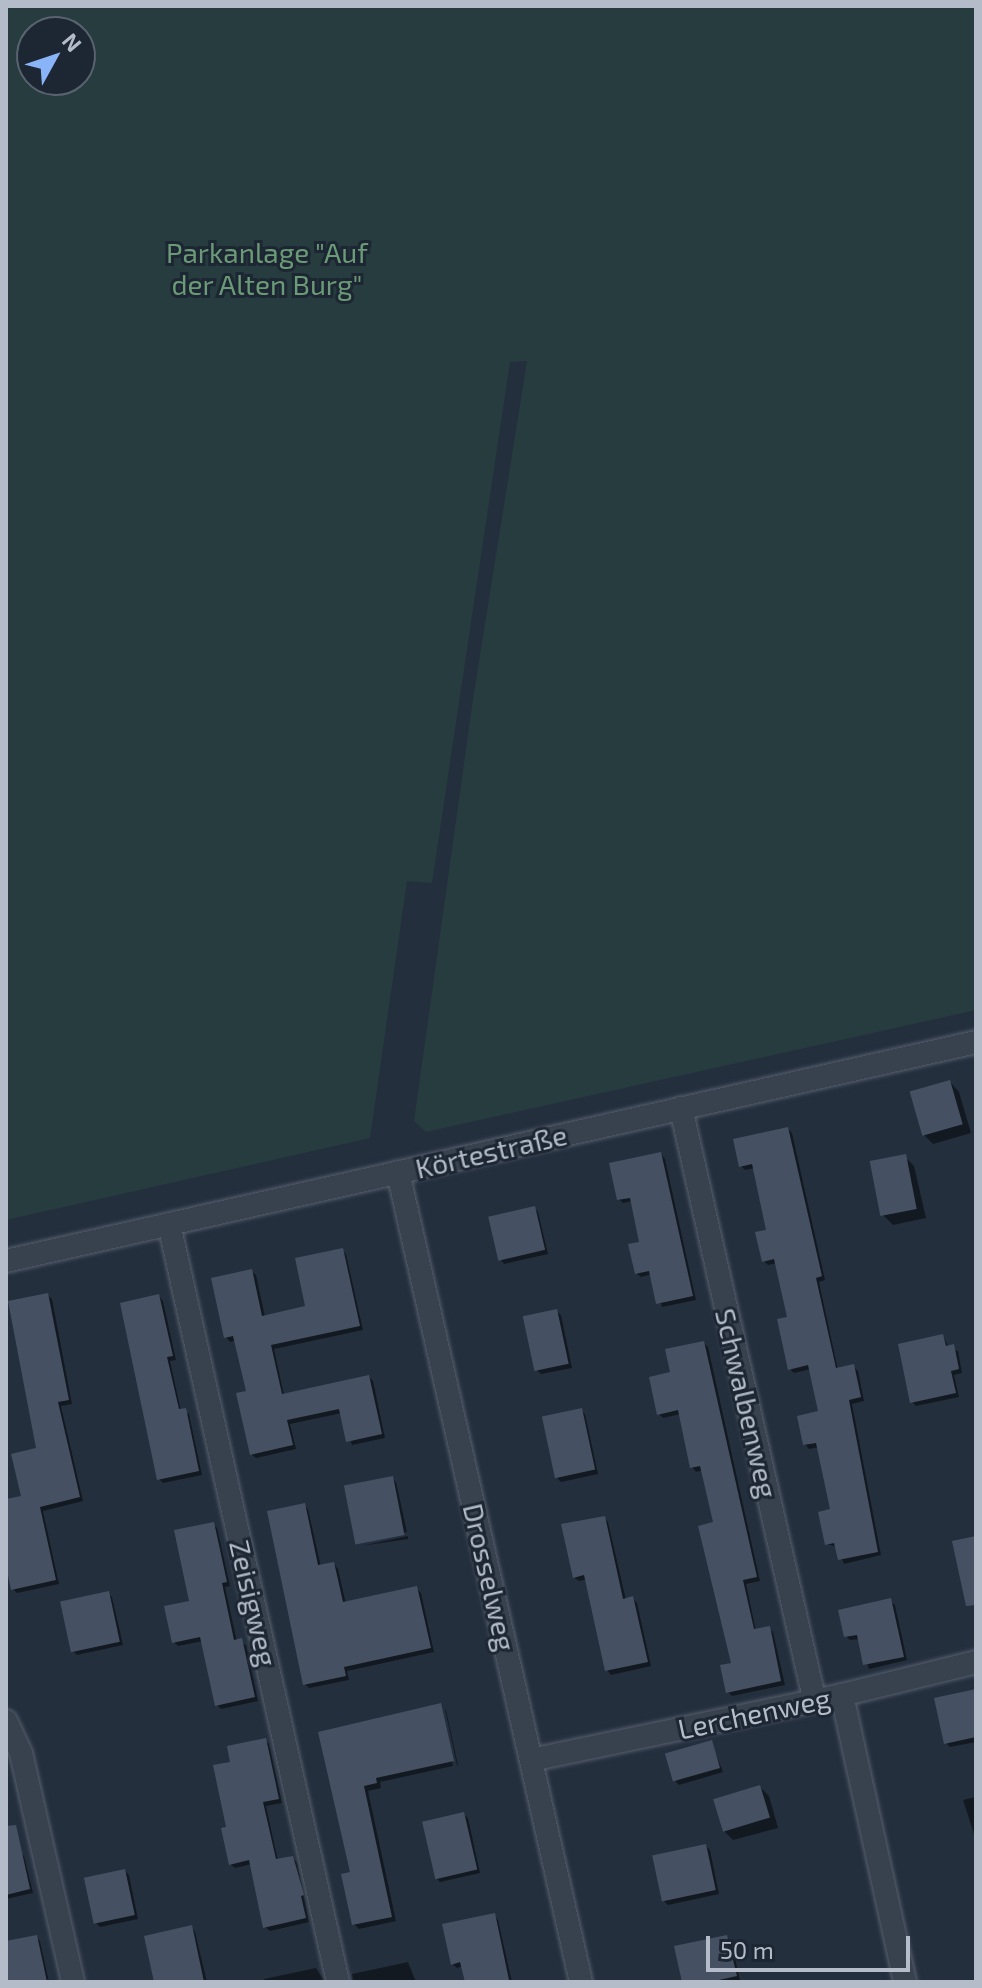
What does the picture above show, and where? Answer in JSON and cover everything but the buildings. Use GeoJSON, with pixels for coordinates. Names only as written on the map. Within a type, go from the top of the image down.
{"type":"FeatureCollection","features":[{"type":"Feature","properties":{"kind":"street","name":"Körtestraße"},"geometry":{"type":"LineString","coordinates":[[6,1261],[976,1042]]}},
{"type":"Feature","properties":{"kind":"street","name":"Schwalbenweg"},"geometry":{"type":"LineString","coordinates":[[681,1108],[814,1698]]}},
{"type":"Feature","properties":{"kind":"street","name":"Drosselweg"},"geometry":{"type":"LineString","coordinates":[[398,1172],[581,1982]]}},
{"type":"Feature","properties":{"kind":"street","name":"Zeisigweg"},"geometry":{"type":"LineString","coordinates":[[169,1224],[338,1982]]}},
{"type":"Feature","properties":{"kind":"street","name":"Lerchenweg"},"geometry":{"type":"LineString","coordinates":[[531,1760],[814,1698],[842,1695],[976,1662]]}},
{"type":"Feature","properties":{"kind":"street"},"geometry":{"type":"LineString","coordinates":[[842,1695],[905,1982]]}},
{"type":"Feature","properties":{"kind":"street"},"geometry":{"type":"LineString","coordinates":[[6,1721],[21,1753],[73,1982]]}},
{"type":"Feature","properties":{"kind":"green space","name":"Parkanlage \"Auf der Alten Burg\""},"geometry":{"type":"Polygon","coordinates":[[[6,6],[976,6],[976,1010],[426,1132],[414,1121],[473,699],[527,361],[510,362],[432,883],[407,881],[370,1138],[6,1220],[6,6]]]}}]}
